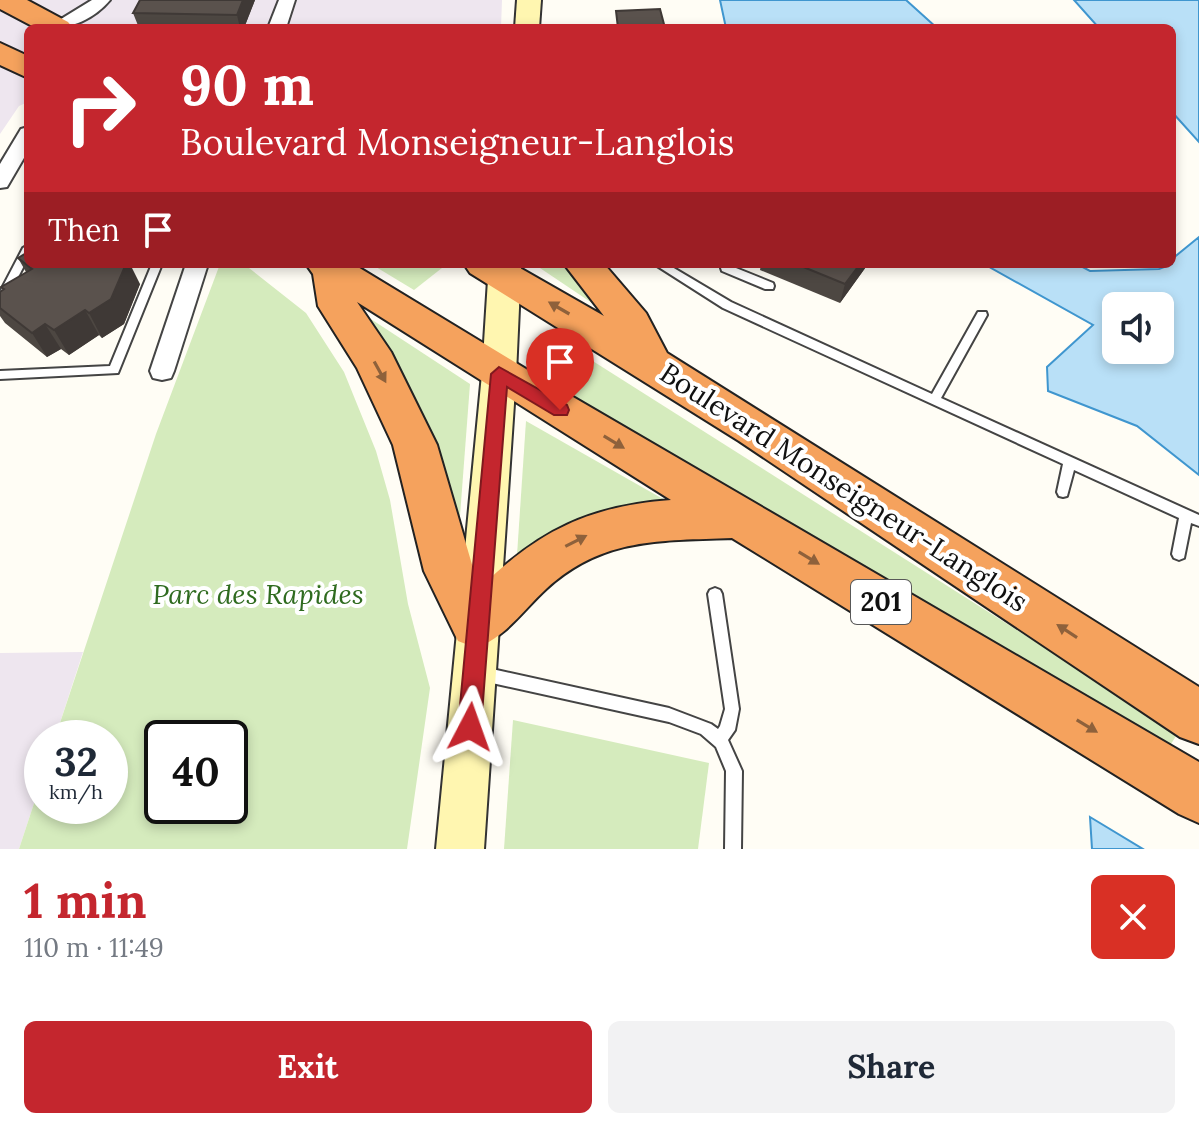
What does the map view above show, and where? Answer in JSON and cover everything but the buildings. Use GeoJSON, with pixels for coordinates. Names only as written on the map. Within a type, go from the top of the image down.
{"type":"FeatureCollection","features":[{"type":"Feature","properties":{"kind":"highway"},"geometry":{"type":"LineString","coordinates":[[5,0],[50,24]]}},
{"type":"Feature","properties":{"kind":"highway"},"geometry":{"type":"LineString","coordinates":[[0,52],[24,67]]}},
{"type":"Feature","properties":{"kind":"highway"},"geometry":{"type":"LineString","coordinates":[[328,268],[338,306],[376,363],[415,445],[449,571],[476,625],[556,552],[599,530],[649,521],[742,518]]}},
{"type":"Feature","properties":{"kind":"highway","name":"201"},"geometry":{"type":"LineString","coordinates":[[331,268],[499,374],[1199,794]]}},
{"type":"Feature","properties":{"kind":"highway","name":"Boulevard Monseigneur-Langlois"},"geometry":{"type":"LineString","coordinates":[[497,268],[650,362],[1199,718]]}},
{"type":"Feature","properties":{"kind":"highway"},"geometry":{"type":"LineString","coordinates":[[586,268],[632,323],[650,362]]}},
{"type":"Feature","properties":{"kind":"street"},"geometry":{"type":"LineString","coordinates":[[64,24],[102,0]]}},
{"type":"Feature","properties":{"kind":"street"},"geometry":{"type":"LineString","coordinates":[[278,24],[287,0]]}},
{"type":"Feature","properties":{"kind":"street"},"geometry":{"type":"LineString","coordinates":[[527,24],[529,0]]}},
{"type":"Feature","properties":{"kind":"street"},"geometry":{"type":"LineString","coordinates":[[0,182],[24,140]]}},
{"type":"Feature","properties":{"kind":"street"},"geometry":{"type":"LineString","coordinates":[[162,371],[196,268]]}},
{"type":"Feature","properties":{"kind":"street"},"geometry":{"type":"LineString","coordinates":[[460,849],[499,374],[497,268]]}},
{"type":"Feature","properties":{"kind":"lane"},"geometry":{"type":"LineString","coordinates":[[0,302],[24,256]]}},
{"type":"Feature","properties":{"kind":"lane"},"geometry":{"type":"LineString","coordinates":[[0,375],[114,370],[155,268]]}},
{"type":"Feature","properties":{"kind":"lane"},"geometry":{"type":"LineString","coordinates":[[666,268],[727,305],[1193,518],[1179,554]]}},
{"type":"Feature","properties":{"kind":"lane"},"geometry":{"type":"LineString","coordinates":[[726,268],[769,286]]}},
{"type":"Feature","properties":{"kind":"lane"},"geometry":{"type":"LineString","coordinates":[[935,399],[982,315]]}},
{"type":"Feature","properties":{"kind":"lane"},"geometry":{"type":"LineString","coordinates":[[1063,492],[1070,462]]}},
{"type":"Feature","properties":{"kind":"lane"},"geometry":{"type":"LineString","coordinates":[[715,594],[732,709],[727,730],[719,739]]}},
{"type":"Feature","properties":{"kind":"lane"},"geometry":{"type":"LineString","coordinates":[[474,673],[669,715],[706,729],[719,739],[734,771],[733,849]]}},
{"type":"Feature","properties":{"kind":"shaded area"},"geometry":{"type":"Polygon","coordinates":[[[0,0],[502,0],[501,24],[24,24],[24,104],[19,106],[0,134],[0,0]]]}},
{"type":"Feature","properties":{"kind":"shaded area"},"geometry":{"type":"Polygon","coordinates":[[[83,652],[61,720],[24,720],[24,824],[27,824],[19,849],[0,849],[0,653],[83,652]]]}},
{"type":"Feature","properties":{"kind":"green space","name":"Parc des Rapides"},"geometry":{"type":"Polygon","coordinates":[[[218,268],[249,268],[306,313],[344,372],[376,451],[390,500],[408,604],[430,688],[407,849],[19,849],[27,824],[128,824],[128,720],[61,720],[156,434],[218,268]]]}},
{"type":"Feature","properties":{"kind":"green space"},"geometry":{"type":"Polygon","coordinates":[[[378,268],[442,268],[414,290],[378,268]]]}},
{"type":"Feature","properties":{"kind":"green space"},"geometry":{"type":"Polygon","coordinates":[[[540,268],[573,268],[620,326],[540,268]]]}},
{"type":"Feature","properties":{"kind":"green space"},"geometry":{"type":"Polygon","coordinates":[[[351,306],[470,384],[458,542],[351,306]]]}},
{"type":"Feature","properties":{"kind":"green space"},"geometry":{"type":"Polygon","coordinates":[[[588,358],[1173,729],[1176,736],[1171,744],[1163,743],[557,386],[588,358]]]}},
{"type":"Feature","properties":{"kind":"green space"},"geometry":{"type":"Polygon","coordinates":[[[526,421],[677,507],[516,570],[526,421]]]}},
{"type":"Feature","properties":{"kind":"green space"},"geometry":{"type":"Polygon","coordinates":[[[513,720],[709,763],[698,849],[504,849],[513,720]]]}},
{"type":"Feature","properties":{"kind":"water"},"geometry":{"type":"Polygon","coordinates":[[[720,0],[906,0],[933,24],[725,24],[720,0]]]}},
{"type":"Feature","properties":{"kind":"water"},"geometry":{"type":"Polygon","coordinates":[[[1074,0],[1199,0],[1199,142],[1176,116],[1176,24],[1095,24],[1074,0]]]}},
{"type":"Feature","properties":{"kind":"water"},"geometry":{"type":"Polygon","coordinates":[[[1199,237],[1199,475],[1137,426],[1048,391],[1047,367],[1093,325],[991,268],[1084,268],[1090,271],[1176,268],[1176,256],[1199,237]]]}},
{"type":"Feature","properties":{"kind":"water"},"geometry":{"type":"Polygon","coordinates":[[[1090,817],[1143,849],[1092,849],[1090,817]]]}},
{"type":"Feature","properties":{"kind":"route"},"geometry":{"type":"LineString","coordinates":[[470,727],[499,374],[560,410]]}}]}
